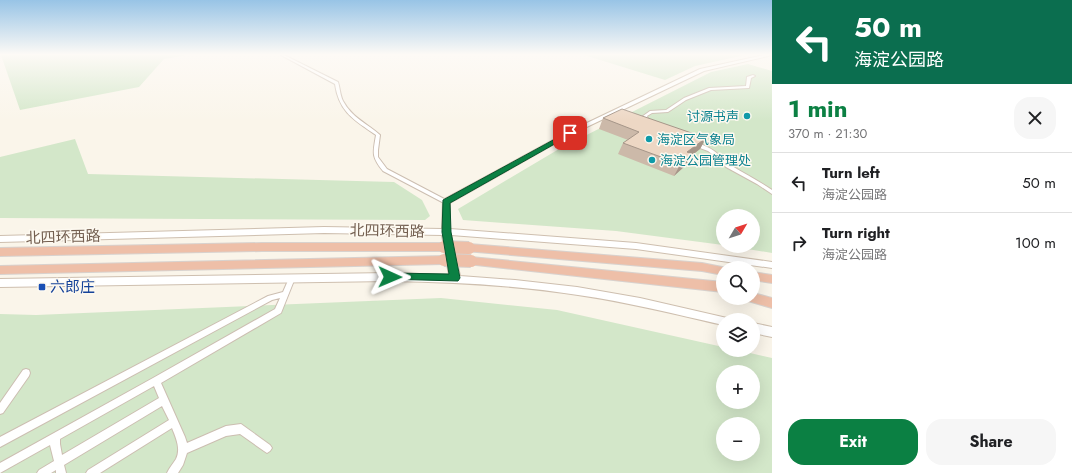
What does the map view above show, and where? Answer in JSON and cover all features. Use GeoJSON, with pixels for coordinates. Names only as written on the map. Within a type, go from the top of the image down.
{"type":"FeatureCollection","features":[{"type":"Feature","properties":{"kind":"highway","name":"北四环西路"},"geometry":{"type":"LineString","coordinates":[[0,252],[262,247],[444,247],[694,266],[716,270]]}},
{"type":"Feature","properties":{"kind":"highway","name":"北四环西路"},"geometry":{"type":"LineString","coordinates":[[0,270],[444,260],[471,261],[716,287]]}},
{"type":"Feature","properties":{"kind":"highway"},"geometry":{"type":"LineString","coordinates":[[760,277],[772,279]]}},
{"type":"Feature","properties":{"kind":"highway"},"geometry":{"type":"LineString","coordinates":[[760,294],[772,296]]}},
{"type":"Feature","properties":{"kind":"highway"},"geometry":{"type":"LineString","coordinates":[[760,300],[772,303]]}},
{"type":"Feature","properties":{"kind":"street"},"geometry":{"type":"LineString","coordinates":[[325,77],[337,83],[338,91],[348,114],[378,135],[375,156],[377,162],[385,170],[446,202]]}},
{"type":"Feature","properties":{"kind":"street"},"geometry":{"type":"LineString","coordinates":[[446,202],[570,133],[687,77]]}},
{"type":"Feature","properties":{"kind":"street"},"geometry":{"type":"LineString","coordinates":[[653,127],[648,125],[645,120],[645,116],[651,112],[667,111],[685,100],[710,89],[748,87],[749,77]]}},
{"type":"Feature","properties":{"kind":"street"},"geometry":{"type":"LineString","coordinates":[[692,143],[710,150],[728,166],[759,182],[772,192]]}},
{"type":"Feature","properties":{"kind":"street"},"geometry":{"type":"LineString","coordinates":[[446,202],[446,232],[455,278]]}},
{"type":"Feature","properties":{"kind":"street","name":"北四环西路"},"geometry":{"type":"LineString","coordinates":[[0,239],[324,230],[446,232],[636,246],[772,265]]}},
{"type":"Feature","properties":{"kind":"street"},"geometry":{"type":"LineString","coordinates":[[0,468],[278,311],[292,278]]}},
{"type":"Feature","properties":{"kind":"street"},"geometry":{"type":"LineString","coordinates":[[0,283],[292,278],[455,278],[557,288],[653,305],[716,319]]}},
{"type":"Feature","properties":{"kind":"street"},"geometry":{"type":"LineString","coordinates":[[0,442],[270,298],[285,294]]}},
{"type":"Feature","properties":{"kind":"street"},"geometry":{"type":"LineString","coordinates":[[760,329],[772,332]]}},
{"type":"Feature","properties":{"kind":"street"},"geometry":{"type":"LineString","coordinates":[[0,410],[26,373]]}},
{"type":"Feature","properties":{"kind":"street"},"geometry":{"type":"LineString","coordinates":[[156,381],[182,440],[182,460],[172,473]]}},
{"type":"Feature","properties":{"kind":"street"},"geometry":{"type":"LineString","coordinates":[[42,473],[164,400]]}},
{"type":"Feature","properties":{"kind":"street"},"geometry":{"type":"LineString","coordinates":[[91,473],[174,422]]}},
{"type":"Feature","properties":{"kind":"street"},"geometry":{"type":"LineString","coordinates":[[183,450],[226,431],[241,429],[267,448]]}},
{"type":"Feature","properties":{"kind":"street"},"geometry":{"type":"LineString","coordinates":[[56,437],[55,444],[61,473]]}},
{"type":"Feature","properties":{"kind":"green space"},"geometry":{"type":"Polygon","coordinates":[[[9,77],[148,77],[139,87],[20,110],[9,77]]]}},
{"type":"Feature","properties":{"kind":"green space"},"geometry":{"type":"Polygon","coordinates":[[[656,77],[671,77],[665,80],[656,77]]]}},
{"type":"Feature","properties":{"kind":"green space"},"geometry":{"type":"Polygon","coordinates":[[[701,77],[772,77],[772,253],[760,251],[760,209],[716,209],[716,244],[616,231],[463,220],[458,209],[559,149],[701,77]]]}},
{"type":"Feature","properties":{"kind":"green space"},"geometry":{"type":"Polygon","coordinates":[[[75,139],[88,174],[394,182],[422,200],[430,216],[425,220],[0,218],[0,157],[75,139]]]}},
{"type":"Feature","properties":{"kind":"green space"},"geometry":{"type":"Polygon","coordinates":[[[441,298],[557,310],[716,345],[716,357],[760,357],[760,355],[772,358],[772,473],[0,473],[0,314],[36,315],[441,298]]]}},
{"type":"Feature","properties":{"kind":"building"},"geometry":{"type":"Polygon","coordinates":[[[622,109],[706,138],[687,152],[692,154],[680,164],[623,143],[639,132],[603,118],[622,109]]]}},
{"type":"Feature","properties":{"kind":"place","name":"讨源书声"},"geometry":{"type":"Point","coordinates":[747,116]}},
{"type":"Feature","properties":{"kind":"place","name":"海淀区气象局"},"geometry":{"type":"Point","coordinates":[649,139]}},
{"type":"Feature","properties":{"kind":"place","name":"海淀公园管理处"},"geometry":{"type":"Point","coordinates":[652,160]}},
{"type":"Feature","properties":{"kind":"place","name":"六郎庄"},"geometry":{"type":"Point","coordinates":[42,287]}},
{"type":"Feature","properties":{"kind":"route"},"geometry":{"type":"LineString","coordinates":[[390,277],[455,278],[446,232],[446,202],[570,133]]}}]}
